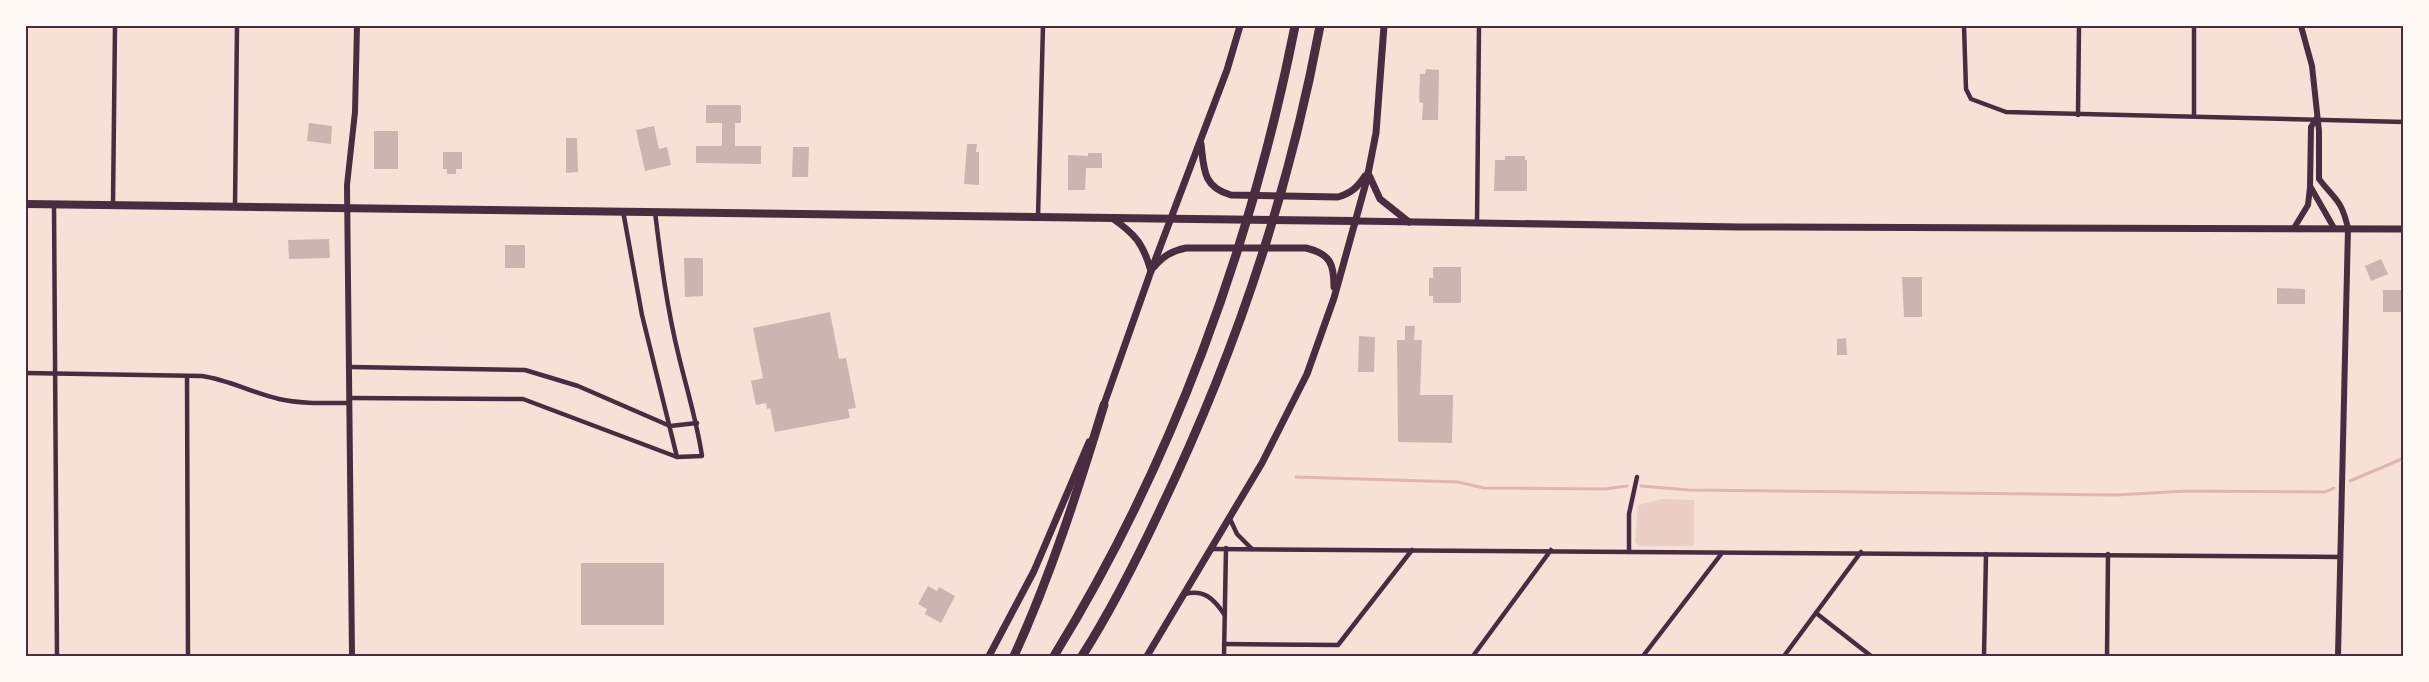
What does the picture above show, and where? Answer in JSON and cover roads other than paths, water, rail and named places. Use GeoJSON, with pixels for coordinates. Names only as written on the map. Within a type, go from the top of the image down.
{"type":"FeatureCollection","features":[{"type":"Feature","properties":{"kind":"highway"},"geometry":{"type":"LineString","coordinates":[[1054,657],[1095,586],[1150,476],[1176,417],[1229,272],[1262,166],[1295,26]]}},
{"type":"Feature","properties":{"kind":"highway"},"geometry":{"type":"LineString","coordinates":[[1082,657],[1134,565],[1196,435],[1255,273],[1287,166],[1322,26]]}},
{"type":"Feature","properties":{"kind":"highway"},"geometry":{"type":"LineString","coordinates":[[26,204],[1356,221]]}},
{"type":"Feature","properties":{"kind":"highway"},"geometry":{"type":"LineString","coordinates":[[1014,657],[1050,570],[1104,405]]}},
{"type":"Feature","properties":{"kind":"main road"},"geometry":{"type":"LineString","coordinates":[[989,657],[1033,572],[1104,405],[1151,271],[1227,70],[1240,26]]}},
{"type":"Feature","properties":{"kind":"main road"},"geometry":{"type":"LineString","coordinates":[[1147,657],[1262,463],[1307,374],[1334,298],[1368,173],[1376,133],[1384,26]]}},
{"type":"Feature","properties":{"kind":"main road"},"geometry":{"type":"LineString","coordinates":[[1201,142],[1204,170],[1209,183],[1218,192],[1231,195],[1338,196],[1358,187],[1368,173]]}},
{"type":"Feature","properties":{"kind":"main road"},"geometry":{"type":"LineString","coordinates":[[1368,173],[1380,199],[1409,222]]}},
{"type":"Feature","properties":{"kind":"main road"},"geometry":{"type":"LineString","coordinates":[[1112,218],[1134,233],[1144,248],[1151,271]]}},
{"type":"Feature","properties":{"kind":"main road"},"geometry":{"type":"LineString","coordinates":[[1356,221],[1740,227],[2403,229]]}},
{"type":"Feature","properties":{"kind":"main road"},"geometry":{"type":"LineString","coordinates":[[1151,271],[1162,258],[1174,250],[1186,248],[1306,248],[1320,251],[1329,259],[1334,271],[1334,298]]}},
{"type":"Feature","properties":{"kind":"street"},"geometry":{"type":"LineString","coordinates":[[113,204],[115,26]]}},
{"type":"Feature","properties":{"kind":"street"},"geometry":{"type":"LineString","coordinates":[[235,206],[237,26]]}},
{"type":"Feature","properties":{"kind":"street"},"geometry":{"type":"LineString","coordinates":[[352,657],[347,207],[348,166],[355,112],[357,26]]}},
{"type":"Feature","properties":{"kind":"street"},"geometry":{"type":"LineString","coordinates":[[1038,217],[1043,26]]}},
{"type":"Feature","properties":{"kind":"street"},"geometry":{"type":"LineString","coordinates":[[1477,223],[1479,26]]}},
{"type":"Feature","properties":{"kind":"street"},"geometry":{"type":"LineString","coordinates":[[1964,26],[1966,89],[1971,99],[2007,112],[2317,118],[2403,122]]}},
{"type":"Feature","properties":{"kind":"street"},"geometry":{"type":"LineString","coordinates":[[2079,26],[2079,115]]}},
{"type":"Feature","properties":{"kind":"street"},"geometry":{"type":"LineString","coordinates":[[2194,26],[2194,115]]}},
{"type":"Feature","properties":{"kind":"street"},"geometry":{"type":"LineString","coordinates":[[2301,26],[2312,66],[2319,131],[2319,179],[2338,198],[2348,228],[2338,657]]}},
{"type":"Feature","properties":{"kind":"street"},"geometry":{"type":"LineString","coordinates":[[2294,228],[2308,205],[2311,127],[2317,118]]}},
{"type":"Feature","properties":{"kind":"street"},"geometry":{"type":"LineString","coordinates":[[2310,186],[2334,228]]}},
{"type":"Feature","properties":{"kind":"street"},"geometry":{"type":"LineString","coordinates":[[54,204],[57,657]]}},
{"type":"Feature","properties":{"kind":"street"},"geometry":{"type":"LineString","coordinates":[[623,212],[642,315],[677,458]]}},
{"type":"Feature","properties":{"kind":"street"},"geometry":{"type":"LineString","coordinates":[[26,373],[218,378],[279,399],[523,399],[677,458],[702,456],[697,423],[679,358],[664,288],[655,212]]}},
{"type":"Feature","properties":{"kind":"street"},"geometry":{"type":"LineString","coordinates":[[350,367],[525,370],[578,386],[670,426],[697,423]]}},
{"type":"Feature","properties":{"kind":"street"},"geometry":{"type":"LineString","coordinates":[[187,377],[188,657]]}},
{"type":"Feature","properties":{"kind":"street"},"geometry":{"type":"LineString","coordinates":[[1629,552],[1629,513],[1637,477]]}},
{"type":"Feature","properties":{"kind":"street"},"geometry":{"type":"LineString","coordinates":[[1230,519],[1237,534],[1252,549]]}},
{"type":"Feature","properties":{"kind":"street"},"geometry":{"type":"LineString","coordinates":[[1224,657],[1227,548]]}},
{"type":"Feature","properties":{"kind":"street"},"geometry":{"type":"LineString","coordinates":[[1211,549],[2341,557]]}},
{"type":"Feature","properties":{"kind":"street"},"geometry":{"type":"LineString","coordinates":[[1224,645],[1338,645],[1412,550]]}},
{"type":"Feature","properties":{"kind":"street"},"geometry":{"type":"LineString","coordinates":[[1473,657],[1551,550]]}},
{"type":"Feature","properties":{"kind":"street"},"geometry":{"type":"LineString","coordinates":[[1784,657],[1862,552]]}},
{"type":"Feature","properties":{"kind":"street"},"geometry":{"type":"LineString","coordinates":[[1643,657],[1722,553]]}},
{"type":"Feature","properties":{"kind":"street"},"geometry":{"type":"LineString","coordinates":[[1984,657],[1986,554]]}},
{"type":"Feature","properties":{"kind":"street"},"geometry":{"type":"LineString","coordinates":[[2107,657],[2108,554]]}},
{"type":"Feature","properties":{"kind":"street"},"geometry":{"type":"LineString","coordinates":[[1185,594],[1196,592],[1204,594],[1216,602],[1225,615]]}},
{"type":"Feature","properties":{"kind":"street"},"geometry":{"type":"LineString","coordinates":[[1816,613],[1871,657]]}},
{"type":"Feature","properties":{"kind":"waterway"},"geometry":{"type":"LineString","coordinates":[[2350,481],[2404,458]]}},
{"type":"Feature","properties":{"kind":"waterway"},"geometry":{"type":"LineString","coordinates":[[1296,477],[1458,482],[1484,488],[1605,489],[1627,486]]}},
{"type":"Feature","properties":{"kind":"waterway"},"geometry":{"type":"LineString","coordinates":[[1641,486],[1689,490],[2116,495],[2187,491],[2325,492],[2334,488]]}}]}
